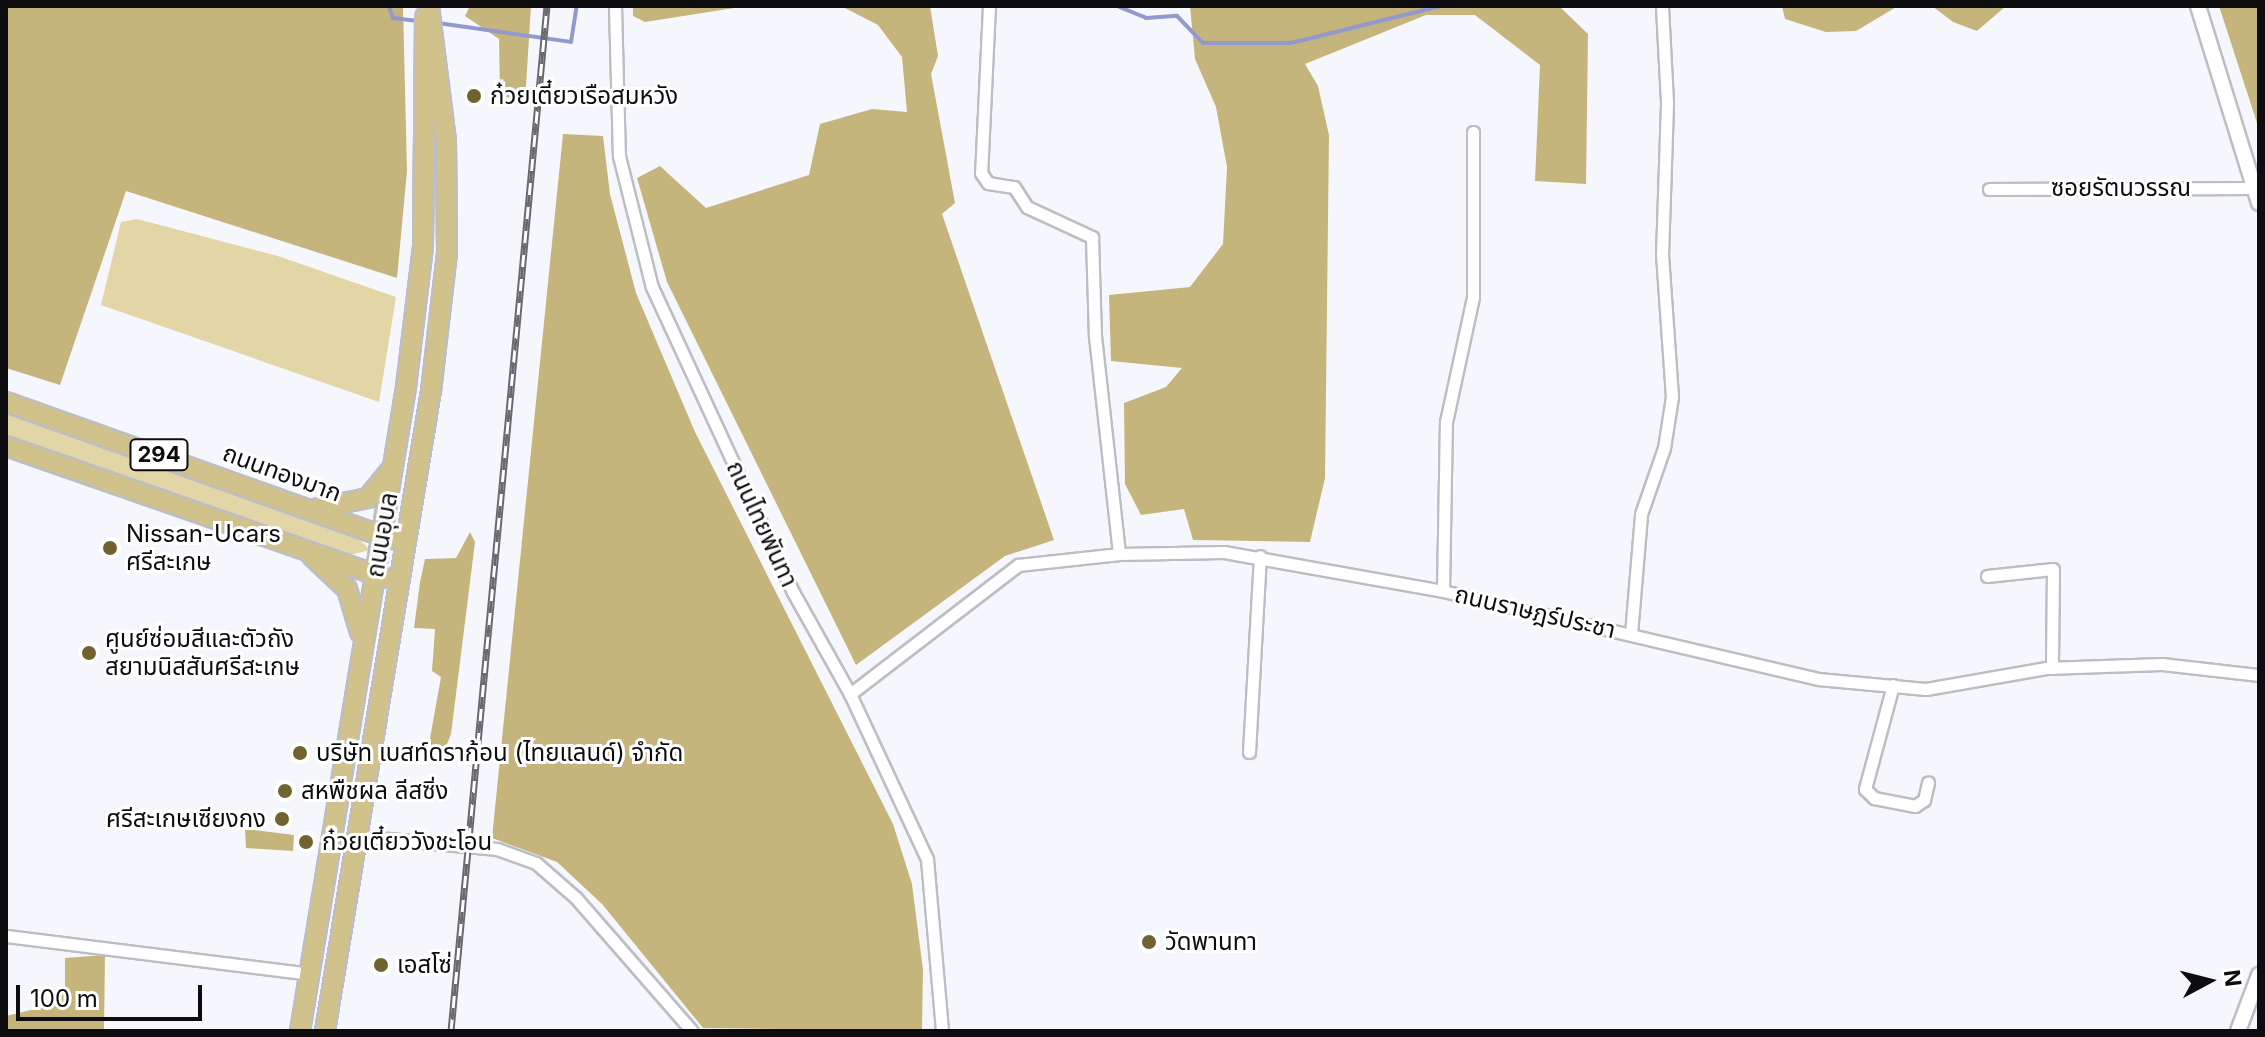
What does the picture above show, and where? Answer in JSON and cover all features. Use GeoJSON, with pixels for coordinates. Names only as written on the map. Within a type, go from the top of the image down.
{"type":"FeatureCollection","features":[{"type":"Feature","properties":{"kind":"main road"},"geometry":{"type":"LineString","coordinates":[[428,6],[429,43]]}},
{"type":"Feature","properties":{"kind":"main road","name":"ถนนอุบล"},"geometry":{"type":"LineString","coordinates":[[300,1031],[382,536],[423,247],[429,43]]}},
{"type":"Feature","properties":{"kind":"main road","name":"ถนนอุบล"},"geometry":{"type":"LineString","coordinates":[[326,1023],[405,543],[447,253],[446,141],[429,43]]}},
{"type":"Feature","properties":{"kind":"main road","name":"ถนนทองมาก"},"geometry":{"type":"LineString","coordinates":[[6,402],[405,543]]}},
{"type":"Feature","properties":{"kind":"main road","name":"294"},"geometry":{"type":"LineString","coordinates":[[6,446],[296,544],[398,582]]}},
{"type":"Feature","properties":{"kind":"main road"},"geometry":{"type":"LineString","coordinates":[[311,508],[368,498],[392,467]]}},
{"type":"Feature","properties":{"kind":"main road"},"geometry":{"type":"LineString","coordinates":[[296,544],[347,589],[360,619],[360,667]]}},
{"type":"Feature","properties":{"kind":"main road"},"geometry":{"type":"LineString","coordinates":[[303,1011],[326,1023]]}},
{"type":"Feature","properties":{"kind":"street","name":"ถนนไทยพันทา"},"geometry":{"type":"LineString","coordinates":[[615,6],[619,156],[652,287],[793,592],[850,694],[927,859],[942,1031]]}},
{"type":"Feature","properties":{"kind":"street"},"geometry":{"type":"LineString","coordinates":[[989,6],[981,173],[988,183],[1014,187],[1027,207],[1092,237],[1096,252],[1095,336],[1119,554]]}},
{"type":"Feature","properties":{"kind":"street"},"geometry":{"type":"LineString","coordinates":[[1631,634],[1641,514],[1664,448],[1672,397],[1662,255],[1667,102],[1662,6]]}},
{"type":"Feature","properties":{"kind":"street"},"geometry":{"type":"LineString","coordinates":[[2198,6],[2257,196]]}},
{"type":"Feature","properties":{"kind":"street"},"geometry":{"type":"LineString","coordinates":[[1443,591],[1446,422],[1473,297],[1473,132]]}},
{"type":"Feature","properties":{"kind":"street","name":"ซอยรัตนวรรณ"},"geometry":{"type":"LineString","coordinates":[[1989,189],[2257,196]]}},
{"type":"Feature","properties":{"kind":"street","name":"ถนนราษฎร์ประชา"},"geometry":{"type":"LineString","coordinates":[[850,694],[1018,565],[1119,554],[1260,556],[1443,591],[1818,679],[1926,689],[2052,668],[2162,664],[2259,675]]}},
{"type":"Feature","properties":{"kind":"street"},"geometry":{"type":"LineString","coordinates":[[1249,752],[1260,556]]}},
{"type":"Feature","properties":{"kind":"street"},"geometry":{"type":"LineString","coordinates":[[1987,576],[2053,569],[2052,668]]}},
{"type":"Feature","properties":{"kind":"street"},"geometry":{"type":"LineString","coordinates":[[1893,685],[1865,789],[1874,798],[1915,806],[1924,800],[1928,782]]}},
{"type":"Feature","properties":{"kind":"street"},"geometry":{"type":"LineString","coordinates":[[357,836],[497,849],[536,863],[576,898],[692,1031]]}},
{"type":"Feature","properties":{"kind":"street"},"geometry":{"type":"LineString","coordinates":[[6,936],[310,974]]}},
{"type":"Feature","properties":{"kind":"street"},"geometry":{"type":"LineString","coordinates":[[2238,1031],[2259,975]]}},
{"type":"Feature","properties":{"kind":"shaded area"},"geometry":{"type":"Polygon","coordinates":[[[6,6],[403,6],[407,171],[397,278],[126,191],[60,385],[6,368],[6,6]]]}},
{"type":"Feature","properties":{"kind":"shaded area"},"geometry":{"type":"Polygon","coordinates":[[[470,6],[531,6],[525,102],[500,95],[499,39],[465,16],[470,6]]]}},
{"type":"Feature","properties":{"kind":"shaded area"},"geometry":{"type":"Polygon","coordinates":[[[633,6],[747,6],[645,22],[633,16],[633,6]]]}},
{"type":"Feature","properties":{"kind":"shaded area"},"geometry":{"type":"Polygon","coordinates":[[[841,6],[930,6],[938,56],[931,74],[955,203],[942,214],[1054,540],[1005,556],[856,665],[667,282],[637,178],[660,166],[706,208],[809,175],[820,124],[872,109],[907,112],[902,57],[878,25],[841,6]]]}},
{"type":"Feature","properties":{"kind":"shaded area"},"geometry":{"type":"Polygon","coordinates":[[[1190,6],[1559,6],[1588,34],[1586,184],[1535,181],[1540,65],[1475,15],[1426,15],[1305,64],[1318,86],[1329,135],[1325,478],[1310,542],[1193,540],[1184,509],[1141,515],[1125,484],[1124,403],[1166,387],[1182,368],[1111,361],[1109,295],[1190,287],[1223,244],[1227,167],[1216,107],[1195,59],[1190,6]]]}},
{"type":"Feature","properties":{"kind":"shaded area"},"geometry":{"type":"Polygon","coordinates":[[[1782,6],[1898,6],[1856,31],[1826,32],[1785,19],[1782,6]]]}},
{"type":"Feature","properties":{"kind":"shaded area"},"geometry":{"type":"Polygon","coordinates":[[[1932,6],[2006,6],[1977,31],[1953,22],[1932,6]]]}},
{"type":"Feature","properties":{"kind":"shaded area"},"geometry":{"type":"Polygon","coordinates":[[[2219,6],[2259,6],[2259,126],[2258,126],[2219,6]]]}},
{"type":"Feature","properties":{"kind":"shaded area"},"geometry":{"type":"Polygon","coordinates":[[[563,134],[603,136],[610,194],[636,293],[695,432],[893,824],[912,884],[923,970],[922,1031],[703,1028],[602,904],[557,862],[492,838],[563,134]]]}},
{"type":"Feature","properties":{"kind":"shaded area"},"geometry":{"type":"Polygon","coordinates":[[[137,219],[278,256],[396,297],[379,402],[101,305],[121,222],[137,219]]]}},
{"type":"Feature","properties":{"kind":"shaded area"},"geometry":{"type":"Polygon","coordinates":[[[6,412],[355,535],[370,550],[350,555],[6,434],[6,412]]]}},
{"type":"Feature","properties":{"kind":"shaded area"},"geometry":{"type":"Polygon","coordinates":[[[470,532],[475,542],[451,734],[443,754],[429,744],[441,677],[432,671],[435,629],[414,628],[425,559],[456,558],[470,532]]]}},
{"type":"Feature","properties":{"kind":"shaded area"},"geometry":{"type":"Polygon","coordinates":[[[245,829],[294,835],[293,851],[246,848],[245,829]]]}},
{"type":"Feature","properties":{"kind":"shaded area"},"geometry":{"type":"Polygon","coordinates":[[[105,955],[104,1031],[6,1031],[6,1016],[52,1005],[65,989],[65,958],[105,955]]]}},
{"type":"Feature","properties":{"kind":"waterway"},"geometry":{"type":"LineString","coordinates":[[389,6],[393,18],[418,21]]}},
{"type":"Feature","properties":{"kind":"waterway"},"geometry":{"type":"LineString","coordinates":[[438,23],[571,42],[577,6]]}},
{"type":"Feature","properties":{"kind":"waterway"},"geometry":{"type":"LineString","coordinates":[[1117,6],[1146,18],[1177,16],[1203,43],[1291,43],[1441,6]]}},
{"type":"Feature","properties":{"kind":"waterway"},"geometry":{"type":"LineString","coordinates":[[1819,6],[1849,6]]}},
{"type":"Feature","properties":{"kind":"railway"},"geometry":{"type":"LineString","coordinates":[[451,1031],[547,6]]}},
{"type":"Feature","properties":{"kind":"place","name":"ก๋วยเตี๋ยวเรือสมหวัง"},"geometry":{"type":"Point","coordinates":[474,96]}},
{"type":"Feature","properties":{"kind":"place","name":"Nissan-Ucars ศรีสะเกษ"},"geometry":{"type":"Point","coordinates":[110,548]}},
{"type":"Feature","properties":{"kind":"place","name":"ศูนย์ซ่อมสีและตัวถัง สยามนิสสันศรีสะเกษ"},"geometry":{"type":"Point","coordinates":[89,653]}},
{"type":"Feature","properties":{"kind":"place","name":"บริษัท เบสท์ดราก้อน (ไทยแลนด์) จำกัด"},"geometry":{"type":"Point","coordinates":[300,753]}},
{"type":"Feature","properties":{"kind":"place","name":"สหพืชผล ลีสซิ่ง"},"geometry":{"type":"Point","coordinates":[285,791]}},
{"type":"Feature","properties":{"kind":"place","name":"ศรีสะเกษเซียงกง"},"geometry":{"type":"Point","coordinates":[282,819]}},
{"type":"Feature","properties":{"kind":"place","name":"ก๋วยเตี๋ยววังชะโอน"},"geometry":{"type":"Point","coordinates":[306,842]}},
{"type":"Feature","properties":{"kind":"place","name":"วัดพานทา"},"geometry":{"type":"Point","coordinates":[1149,942]}},
{"type":"Feature","properties":{"kind":"place","name":"เอสโซ่"},"geometry":{"type":"Point","coordinates":[381,965]}}]}
